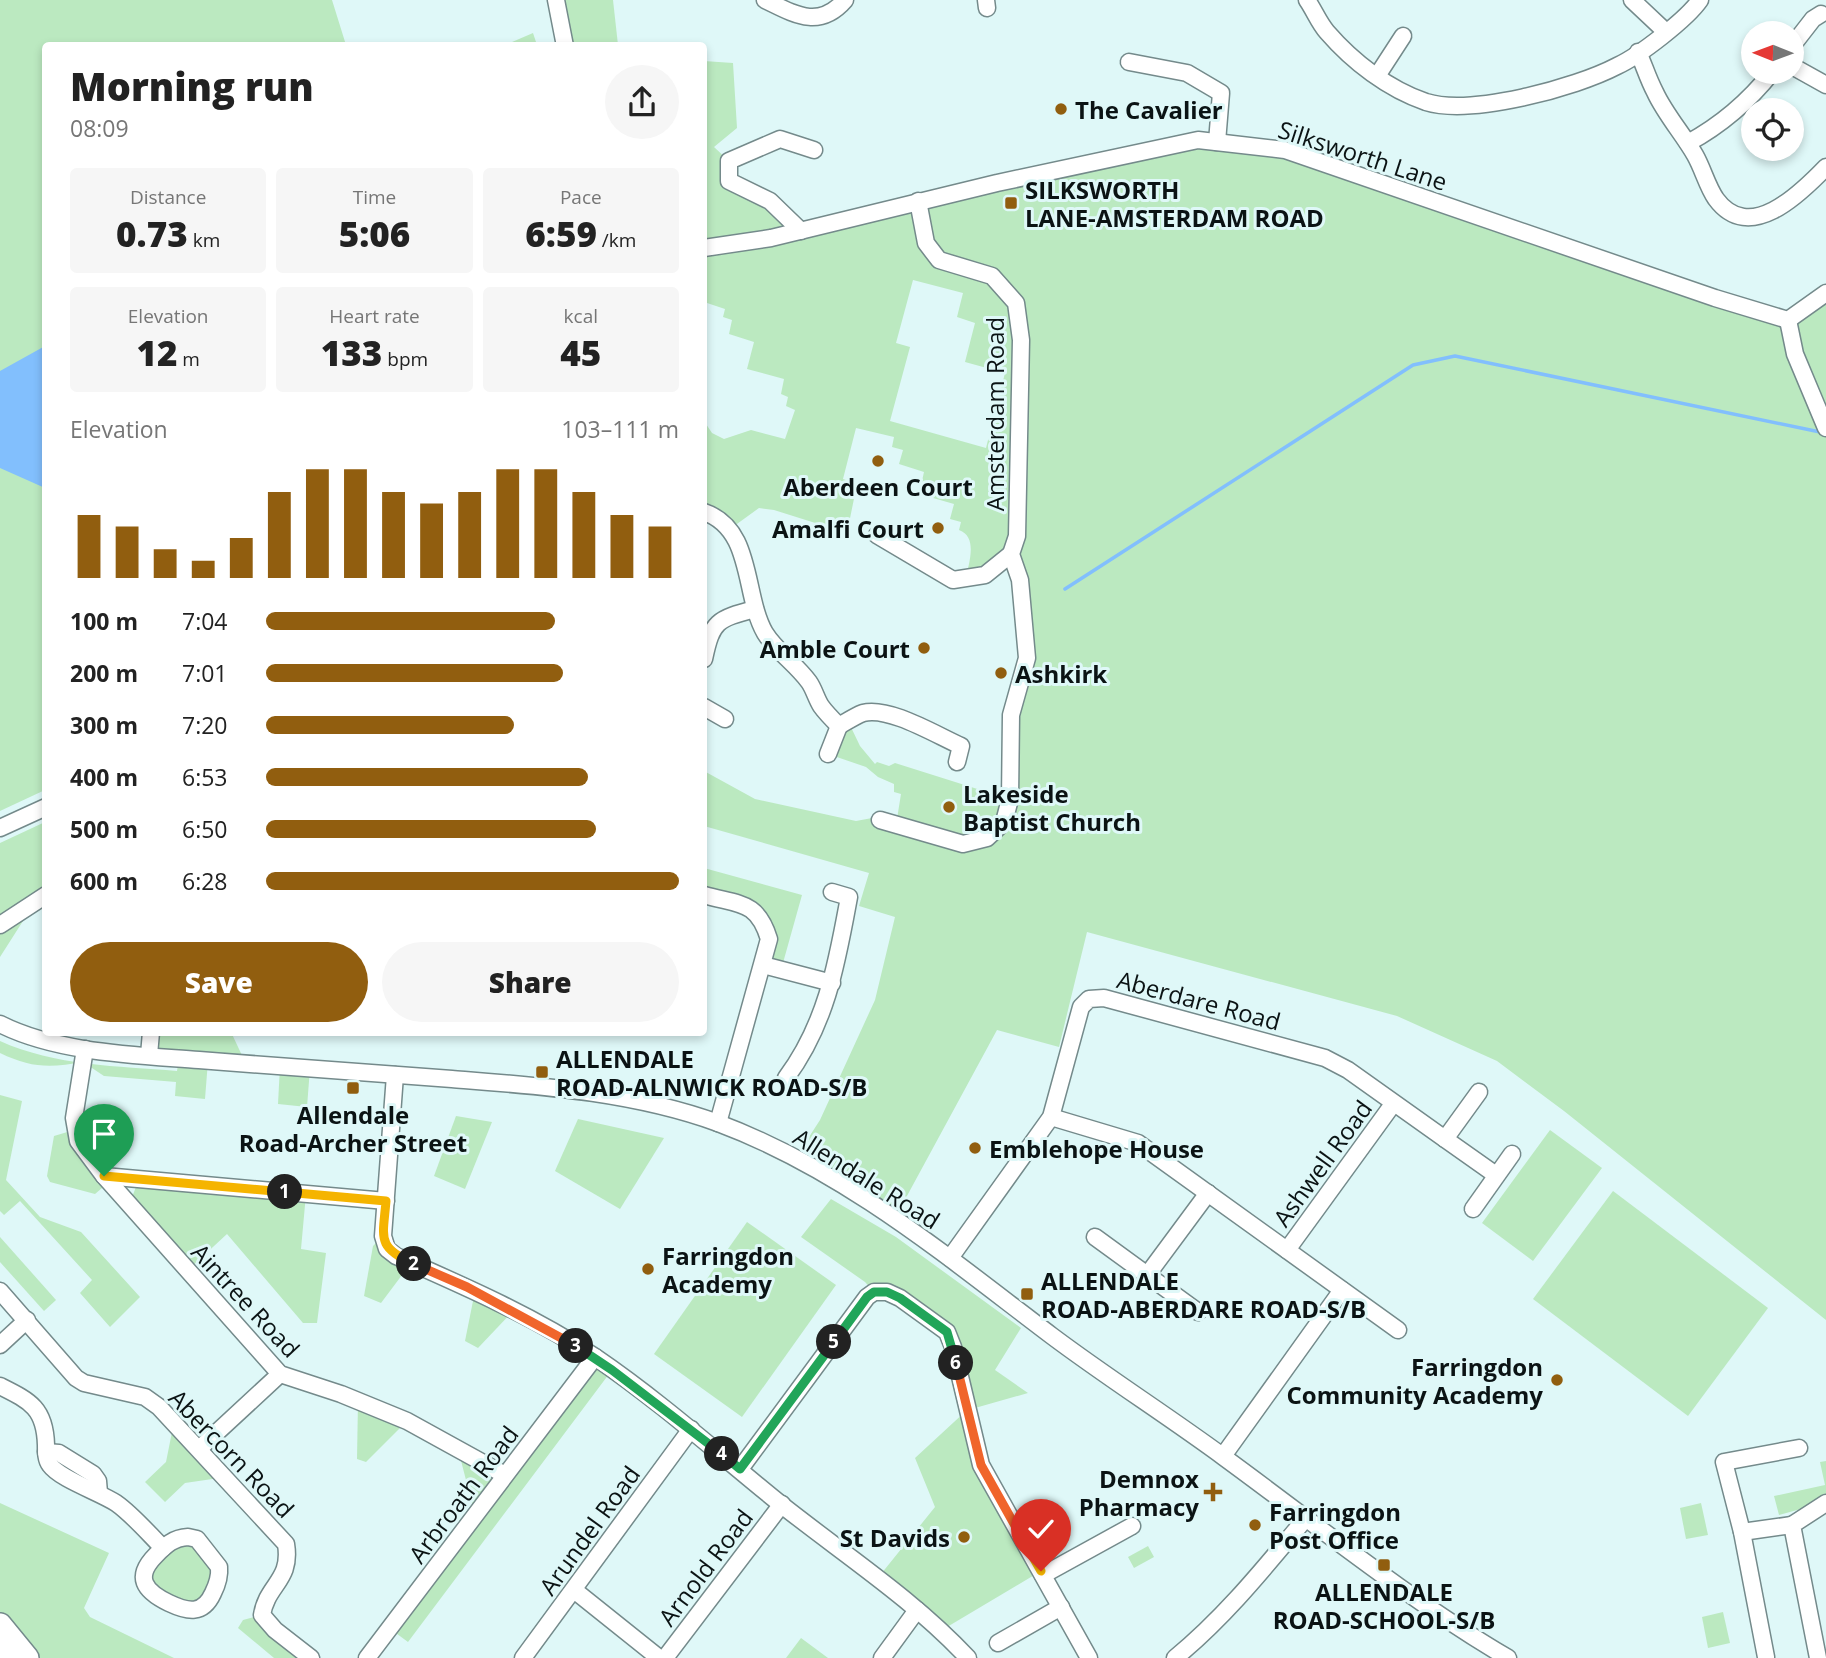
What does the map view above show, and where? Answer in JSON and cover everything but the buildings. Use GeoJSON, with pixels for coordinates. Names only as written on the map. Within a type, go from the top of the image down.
{"type":"FeatureCollection","features":[{"type":"Feature","properties":{"kind":"highway"},"geometry":{"type":"LineString","coordinates":[[0,1625],[27,1658]]}},
{"type":"Feature","properties":{"kind":"highway"},"geometry":{"type":"LineString","coordinates":[[0,1651],[6,1658]]}},
{"type":"Feature","properties":{"kind":"street"},"geometry":{"type":"LineString","coordinates":[[556,0],[564,42]]}},
{"type":"Feature","properties":{"kind":"street"},"geometry":{"type":"LineString","coordinates":[[765,0],[798,16],[815,17],[831,13],[845,0]]}},
{"type":"Feature","properties":{"kind":"street"},"geometry":{"type":"LineString","coordinates":[[1307,0],[1326,31],[1358,63],[1394,88],[1428,102],[1461,106],[1508,100],[1563,87],[1618,66],[1666,32],[1700,0]]}},
{"type":"Feature","properties":{"kind":"street"},"geometry":{"type":"LineString","coordinates":[[1632,0],[1666,32]]}},
{"type":"Feature","properties":{"kind":"street"},"geometry":{"type":"LineString","coordinates":[[1804,31],[1821,14]]}},
{"type":"Feature","properties":{"kind":"street"},"geometry":{"type":"LineString","coordinates":[[1377,76],[1403,36]]}},
{"type":"Feature","properties":{"kind":"street"},"geometry":{"type":"LineString","coordinates":[[1638,52],[1655,93],[1688,143],[1714,197],[1728,213],[1738,218],[1752,218],[1768,213],[1793,197],[1826,167]]}},
{"type":"Feature","properties":{"kind":"street"},"geometry":{"type":"LineString","coordinates":[[1129,62],[1186,73],[1221,93],[1217,142]]}},
{"type":"Feature","properties":{"kind":"street"},"geometry":{"type":"LineString","coordinates":[[1804,73],[1826,85]]}},
{"type":"Feature","properties":{"kind":"street"},"geometry":{"type":"LineString","coordinates":[[1688,143],[1729,117],[1762,84]]}},
{"type":"Feature","properties":{"kind":"street"},"geometry":{"type":"LineString","coordinates":[[801,231],[770,201],[729,181],[729,161],[779,139],[814,150]]}},
{"type":"Feature","properties":{"kind":"street","name":"Silksworth Lane"},"geometry":{"type":"LineString","coordinates":[[707,247],[801,231],[918,201],[1198,140],[1285,150],[1715,298],[1788,320]]}},
{"type":"Feature","properties":{"kind":"street","name":"Amsterdam Road"},"geometry":{"type":"LineString","coordinates":[[880,820],[963,844],[987,838],[1004,822],[1010,799],[1011,715],[1027,658],[1020,580],[1011,554],[1017,536],[1021,340],[1016,303],[992,276],[939,260],[926,243],[918,201]]}},
{"type":"Feature","properties":{"kind":"street"},"geometry":{"type":"LineString","coordinates":[[1826,293],[1788,320],[1795,354],[1826,428]]}},
{"type":"Feature","properties":{"kind":"street"},"geometry":{"type":"LineString","coordinates":[[707,513],[730,530],[737,541],[748,573],[755,609],[766,634],[810,683],[822,707],[839,726]]}},
{"type":"Feature","properties":{"kind":"street"},"geometry":{"type":"LineString","coordinates":[[877,535],[953,580],[985,575],[1011,554]]}},
{"type":"Feature","properties":{"kind":"street"},"geometry":{"type":"LineString","coordinates":[[707,646],[710,632],[725,617],[755,609]]}},
{"type":"Feature","properties":{"kind":"street"},"geometry":{"type":"LineString","coordinates":[[707,709],[725,719]]}},
{"type":"Feature","properties":{"kind":"street"},"geometry":{"type":"LineString","coordinates":[[828,754],[839,726],[864,713],[879,712],[892,715],[963,749]]}},
{"type":"Feature","properties":{"kind":"street"},"geometry":{"type":"LineString","coordinates":[[0,828],[42,809]]}},
{"type":"Feature","properties":{"kind":"street"},"geometry":{"type":"LineString","coordinates":[[786,1078],[804,1055],[832,984],[849,897],[832,892]]}},
{"type":"Feature","properties":{"kind":"street"},"geometry":{"type":"LineString","coordinates":[[707,896],[751,908],[763,920],[769,939],[718,1123]]}},
{"type":"Feature","properties":{"kind":"street"},"geometry":{"type":"LineString","coordinates":[[0,925],[42,898]]}},
{"type":"Feature","properties":{"kind":"street"},"geometry":{"type":"LineString","coordinates":[[763,964],[832,984]]}},
{"type":"Feature","properties":{"kind":"street","name":"Aberdare Road"},"geometry":{"type":"LineString","coordinates":[[950,1258],[1051,1117],[1081,1007],[1089,999],[1104,998],[1325,1058],[1348,1070],[1496,1175]]}},
{"type":"Feature","properties":{"kind":"street","name":"Allendale Road"},"geometry":{"type":"LineString","coordinates":[[0,1024],[22,1034],[85,1049],[540,1086],[622,1098],[718,1123],[796,1157],[895,1218],[1056,1339],[1223,1456],[1451,1625],[1508,1658]]}},
{"type":"Feature","properties":{"kind":"street"},"geometry":{"type":"LineString","coordinates":[[149,1055],[151,1036]]}},
{"type":"Feature","properties":{"kind":"street","name":"Aintree Road"},"geometry":{"type":"LineString","coordinates":[[85,1049],[74,1118],[74,1130],[84,1151],[280,1374],[341,1394],[407,1421],[505,1475]]}},
{"type":"Feature","properties":{"kind":"street"},"geometry":{"type":"LineString","coordinates":[[395,1075],[383,1236],[387,1249],[396,1256],[467,1287],[595,1357],[691,1429],[942,1630],[968,1658]]}},
{"type":"Feature","properties":{"kind":"street"},"geometry":{"type":"LineString","coordinates":[[1445,1139],[1479,1092]]}},
{"type":"Feature","properties":{"kind":"street","name":"Ashwell Road"},"geometry":{"type":"LineString","coordinates":[[1287,1250],[1393,1104]]}},
{"type":"Feature","properties":{"kind":"street"},"geometry":{"type":"LineString","coordinates":[[1051,1117],[1138,1143],[1398,1330]]}},
{"type":"Feature","properties":{"kind":"street"},"geometry":{"type":"LineString","coordinates":[[1473,1209],[1512,1154]]}},
{"type":"Feature","properties":{"kind":"street"},"geometry":{"type":"LineString","coordinates":[[104,1176],[386,1201]]}},
{"type":"Feature","properties":{"kind":"street"},"geometry":{"type":"LineString","coordinates":[[1148,1274],[1208,1193]]}},
{"type":"Feature","properties":{"kind":"street"},"geometry":{"type":"LineString","coordinates":[[1095,1237],[1198,1312]]}},
{"type":"Feature","properties":{"kind":"street"},"geometry":{"type":"LineString","coordinates":[[1223,1456],[1342,1290]]}},
{"type":"Feature","properties":{"kind":"street","name":"Abercorn Road"},"geometry":{"type":"LineString","coordinates":[[0,1291],[76,1378],[84,1383],[145,1397],[159,1407],[200,1448],[286,1544],[289,1559],[284,1574],[264,1604],[262,1615],[275,1630],[311,1658]]}},
{"type":"Feature","properties":{"kind":"street"},"geometry":{"type":"LineString","coordinates":[[740,1469],[867,1297],[874,1292],[887,1292],[900,1298],[947,1332],[981,1465],[1089,1658]]}},
{"type":"Feature","properties":{"kind":"street"},"geometry":{"type":"LineString","coordinates":[[0,1345],[26,1320]]}},
{"type":"Feature","properties":{"kind":"street","name":"Arbroath Road"},"geometry":{"type":"LineString","coordinates":[[367,1658],[595,1357]]}},
{"type":"Feature","properties":{"kind":"street"},"geometry":{"type":"LineString","coordinates":[[200,1448],[280,1374]]}},
{"type":"Feature","properties":{"kind":"street"},"geometry":{"type":"LineString","coordinates":[[0,1386],[33,1404],[41,1416],[46,1430],[48,1463],[56,1472],[99,1493],[124,1509],[163,1548]]}},
{"type":"Feature","properties":{"kind":"street","name":"Arundel Road"},"geometry":{"type":"LineString","coordinates":[[523,1658],[691,1429]]}},
{"type":"Feature","properties":{"kind":"street"},"geometry":{"type":"LineString","coordinates":[[1766,1657],[1742,1532],[1724,1462],[1799,1448]]}},
{"type":"Feature","properties":{"kind":"street"},"geometry":{"type":"LineString","coordinates":[[1742,1532],[1792,1525],[1826,1503]]}},
{"type":"Feature","properties":{"kind":"street","name":"Arnold Road"},"geometry":{"type":"LineString","coordinates":[[665,1658],[782,1504]]}},
{"type":"Feature","properties":{"kind":"street"},"geometry":{"type":"LineString","coordinates":[[1175,1658],[1199,1638],[1246,1589],[1306,1518]]}},
{"type":"Feature","properties":{"kind":"street"},"geometry":{"type":"LineString","coordinates":[[1792,1525],[1819,1621],[1818,1658]]}},
{"type":"Feature","properties":{"kind":"street"},"geometry":{"type":"LineString","coordinates":[[1043,1575],[1132,1526]]}},
{"type":"Feature","properties":{"kind":"street"},"geometry":{"type":"LineString","coordinates":[[188,1537],[197,1539],[216,1562],[220,1575],[217,1587],[204,1608],[195,1611],[183,1610],[156,1597],[146,1588],[143,1577],[146,1564],[163,1548],[170,1542],[188,1537]]}},
{"type":"Feature","properties":{"kind":"street"},"geometry":{"type":"LineString","coordinates":[[574,1590],[659,1658]]}},
{"type":"Feature","properties":{"kind":"street"},"geometry":{"type":"LineString","coordinates":[[998,1643],[1061,1607]]}},
{"type":"Feature","properties":{"kind":"street"},"geometry":{"type":"LineString","coordinates":[[882,1658],[917,1610]]}},
{"type":"Feature","properties":{"kind":"green space"},"geometry":{"type":"Polygon","coordinates":[[[0,0],[332,0],[345,42],[42,42],[42,791],[0,811],[0,0]]]}},
{"type":"Feature","properties":{"kind":"green space"},"geometry":{"type":"Polygon","coordinates":[[[556,0],[613,0],[618,42],[564,42],[556,0]]]}},
{"type":"Feature","properties":{"kind":"green space"},"geometry":{"type":"Polygon","coordinates":[[[533,33],[536,42],[512,42],[533,33]]]}},
{"type":"Feature","properties":{"kind":"green space"},"geometry":{"type":"Polygon","coordinates":[[[707,61],[733,63],[737,128],[714,147],[729,161],[729,181],[801,231],[1198,140],[1285,150],[1788,320],[1826,293],[1826,1320],[1564,1111],[1497,1061],[1397,1016],[1087,932],[1059,1047],[997,1030],[895,1218],[796,1157],[820,1120],[875,1000],[895,917],[859,906],[869,873],[707,827],[707,773],[755,799],[856,821],[872,818],[896,825],[901,794],[894,792],[894,784],[878,777],[866,767],[828,754],[848,721],[860,746],[875,764],[877,762],[889,766],[895,763],[1009,799],[1011,715],[1027,658],[1011,554],[966,578],[970,544],[969,538],[959,530],[961,522],[950,519],[954,504],[919,494],[924,472],[899,464],[903,450],[892,447],[894,437],[856,428],[843,479],[857,484],[847,533],[774,510],[759,508],[730,529],[707,514],[707,426],[712,433],[724,439],[751,430],[785,439],[795,410],[786,406],[788,397],[781,394],[784,379],[747,369],[754,342],[729,334],[732,320],[723,317],[725,309],[707,303],[707,61]],[[913,280],[896,343],[910,347],[890,421],[986,448],[1005,373],[965,362],[975,323],[957,317],[963,293],[913,280]]]}},
{"type":"Feature","properties":{"kind":"green space"},"geometry":{"type":"Polygon","coordinates":[[[42,823],[42,896],[37,899],[0,957],[0,843],[42,823]]]}},
{"type":"Feature","properties":{"kind":"green space"},"geometry":{"type":"Polygon","coordinates":[[[707,869],[802,895],[781,970],[763,965],[763,920],[707,896],[707,869]]]}},
{"type":"Feature","properties":{"kind":"green space"},"geometry":{"type":"Polygon","coordinates":[[[151,1036],[233,1036],[246,1064],[208,1061],[205,1099],[175,1096],[176,1082],[104,1076],[85,1063],[177,1071],[179,1058],[149,1055],[151,1036]]]}},
{"type":"Feature","properties":{"kind":"green space"},"geometry":{"type":"Polygon","coordinates":[[[0,1041],[43,1056],[80,1062],[50,1066],[21,1062],[0,1053],[0,1041]]]}},
{"type":"Feature","properties":{"kind":"green space"},"geometry":{"type":"Polygon","coordinates":[[[280,1066],[310,1068],[307,1107],[278,1104],[280,1066]]]}},
{"type":"Feature","properties":{"kind":"green space"},"geometry":{"type":"Polygon","coordinates":[[[0,1095],[22,1101],[6,1180],[40,1217],[81,1232],[140,1297],[110,1327],[80,1293],[92,1280],[20,1201],[4,1215],[0,1211],[0,1095]]]}},
{"type":"Feature","properties":{"kind":"green space"},"geometry":{"type":"Polygon","coordinates":[[[456,1116],[492,1122],[465,1189],[434,1176],[456,1116]]]}},
{"type":"Feature","properties":{"kind":"green space"},"geometry":{"type":"Polygon","coordinates":[[[578,1119],[664,1138],[620,1209],[555,1171],[578,1119]]]}},
{"type":"Feature","properties":{"kind":"green space"},"geometry":{"type":"Polygon","coordinates":[[[74,1130],[109,1182],[95,1194],[50,1182],[47,1176],[54,1136],[74,1130]]]}},
{"type":"Feature","properties":{"kind":"green space"},"geometry":{"type":"Polygon","coordinates":[[[1550,1130],[1602,1168],[1533,1261],[1482,1223],[1550,1130]]]}},
{"type":"Feature","properties":{"kind":"green space"},"geometry":{"type":"Polygon","coordinates":[[[139,1179],[306,1194],[301,1249],[326,1253],[317,1323],[303,1323],[227,1234],[187,1271],[129,1205],[139,1179]]]}},
{"type":"Feature","properties":{"kind":"green space"},"geometry":{"type":"Polygon","coordinates":[[[1613,1191],[1768,1308],[1688,1416],[1533,1299],[1613,1191]]]}},
{"type":"Feature","properties":{"kind":"green space"},"geometry":{"type":"Polygon","coordinates":[[[831,1199],[896,1237],[1021,1328],[995,1370],[1028,1393],[968,1410],[981,1466],[1041,1571],[942,1630],[877,1579],[935,1507],[915,1458],[967,1410],[947,1332],[874,1292],[865,1282],[801,1237],[831,1199]]]}},
{"type":"Feature","properties":{"kind":"green space"},"geometry":{"type":"Polygon","coordinates":[[[747,1222],[836,1285],[742,1417],[654,1354],[747,1222]]]}},
{"type":"Feature","properties":{"kind":"green space"},"geometry":{"type":"Polygon","coordinates":[[[383,1236],[411,1263],[381,1303],[364,1296],[373,1246],[383,1236]]]}},
{"type":"Feature","properties":{"kind":"green space"},"geometry":{"type":"Polygon","coordinates":[[[0,1237],[56,1300],[44,1311],[0,1262],[0,1237]]]}},
{"type":"Feature","properties":{"kind":"green space"},"geometry":{"type":"Polygon","coordinates":[[[475,1291],[513,1311],[478,1348],[465,1341],[475,1291]]]}},
{"type":"Feature","properties":{"kind":"green space"},"geometry":{"type":"Polygon","coordinates":[[[595,1357],[612,1370],[408,1642],[389,1628],[475,1515],[458,1449],[505,1475],[595,1357]]]}},
{"type":"Feature","properties":{"kind":"green space"},"geometry":{"type":"Polygon","coordinates":[[[358,1401],[407,1421],[366,1462],[357,1459],[358,1401]]]}},
{"type":"Feature","properties":{"kind":"green space"},"geometry":{"type":"Polygon","coordinates":[[[174,1422],[226,1477],[185,1483],[165,1502],[145,1482],[166,1462],[174,1422]]]}},
{"type":"Feature","properties":{"kind":"green space"},"geometry":{"type":"Polygon","coordinates":[[[1826,1461],[1826,1502],[1779,1515],[1774,1496],[1825,1485],[1820,1462],[1826,1461]]]}},
{"type":"Feature","properties":{"kind":"green space"},"geometry":{"type":"Polygon","coordinates":[[[0,1503],[109,1553],[84,1608],[90,1617],[174,1658],[36,1658],[0,1614],[0,1503]]]}},
{"type":"Feature","properties":{"kind":"green space"},"geometry":{"type":"Polygon","coordinates":[[[1701,1503],[1708,1535],[1686,1539],[1680,1508],[1701,1503]]]}},
{"type":"Feature","properties":{"kind":"green space"},"geometry":{"type":"Polygon","coordinates":[[[176,1543],[195,1544],[215,1572],[200,1602],[190,1603],[155,1589],[152,1584],[150,1571],[176,1543]]]}},
{"type":"Feature","properties":{"kind":"green space"},"geometry":{"type":"Polygon","coordinates":[[[1148,1546],[1154,1557],[1134,1568],[1128,1557],[1148,1546]]]}},
{"type":"Feature","properties":{"kind":"green space"},"geometry":{"type":"Polygon","coordinates":[[[1723,1612],[1730,1643],[1708,1648],[1702,1617],[1723,1612]]]}},
{"type":"Feature","properties":{"kind":"green space"},"geometry":{"type":"Polygon","coordinates":[[[262,1615],[311,1658],[274,1658],[238,1628],[243,1620],[262,1615]]]}},
{"type":"Feature","properties":{"kind":"green space"},"geometry":{"type":"Polygon","coordinates":[[[801,1638],[828,1658],[786,1658],[801,1638]]]}},
{"type":"Feature","properties":{"kind":"water"},"geometry":{"type":"Polygon","coordinates":[[[42,348],[42,487],[0,468],[0,371],[42,348]]]}},
{"type":"Feature","properties":{"kind":"waterway"},"geometry":{"type":"LineString","coordinates":[[1065,589],[1413,365],[1455,356],[1820,432]]}},
{"type":"Feature","properties":{"kind":"place","name":"The Cavalier"},"geometry":{"type":"Point","coordinates":[1061,109]}},
{"type":"Feature","properties":{"kind":"place","name":"SILKSWORTH LANE-AMSTERDAM ROAD"},"geometry":{"type":"Point","coordinates":[1011,203]}},
{"type":"Feature","properties":{"kind":"place","name":"Aberdeen Court"},"geometry":{"type":"Point","coordinates":[878,461]}},
{"type":"Feature","properties":{"kind":"place","name":"Amalfi Court"},"geometry":{"type":"Point","coordinates":[938,528]}},
{"type":"Feature","properties":{"kind":"place","name":"Amble Court"},"geometry":{"type":"Point","coordinates":[924,648]}},
{"type":"Feature","properties":{"kind":"place","name":"Ashkirk"},"geometry":{"type":"Point","coordinates":[1001,673]}},
{"type":"Feature","properties":{"kind":"place","name":"Lakeside Baptist Church"},"geometry":{"type":"Point","coordinates":[949,807]}},
{"type":"Feature","properties":{"kind":"place","name":"ALLENDALE ROAD-ALNWICK ROAD-S/B"},"geometry":{"type":"Point","coordinates":[542,1072]}},
{"type":"Feature","properties":{"kind":"place","name":"Allendale Road-Archer Street"},"geometry":{"type":"Point","coordinates":[353,1088]}},
{"type":"Feature","properties":{"kind":"place","name":"Emblehope House"},"geometry":{"type":"Point","coordinates":[975,1148]}},
{"type":"Feature","properties":{"kind":"place","name":"Farringdon Academy"},"geometry":{"type":"Point","coordinates":[648,1269]}},
{"type":"Feature","properties":{"kind":"place","name":"ALLENDALE ROAD-ABERDARE ROAD-S/B"},"geometry":{"type":"Point","coordinates":[1027,1294]}},
{"type":"Feature","properties":{"kind":"place","name":"Farringdon Community Academy"},"geometry":{"type":"Point","coordinates":[1557,1380]}},
{"type":"Feature","properties":{"kind":"place","name":"Demnox Pharmacy"},"geometry":{"type":"Point","coordinates":[1213,1492]}},
{"type":"Feature","properties":{"kind":"place","name":"Farringdon Post Office"},"geometry":{"type":"Point","coordinates":[1255,1525]}},
{"type":"Feature","properties":{"kind":"place","name":"St Davids"},"geometry":{"type":"Point","coordinates":[964,1537]}},
{"type":"Feature","properties":{"kind":"place","name":"ALLENDALE ROAD-SCHOOL-S/B"},"geometry":{"type":"Point","coordinates":[1384,1565]}},
{"type":"Feature","properties":{"kind":"route"},"geometry":{"type":"LineString","coordinates":[[104,1176],[386,1201],[383,1236],[387,1249],[396,1256],[467,1287],[595,1357],[740,1469],[867,1297],[874,1292],[887,1292],[900,1298],[947,1332],[981,1465],[1041,1571]]}}]}
